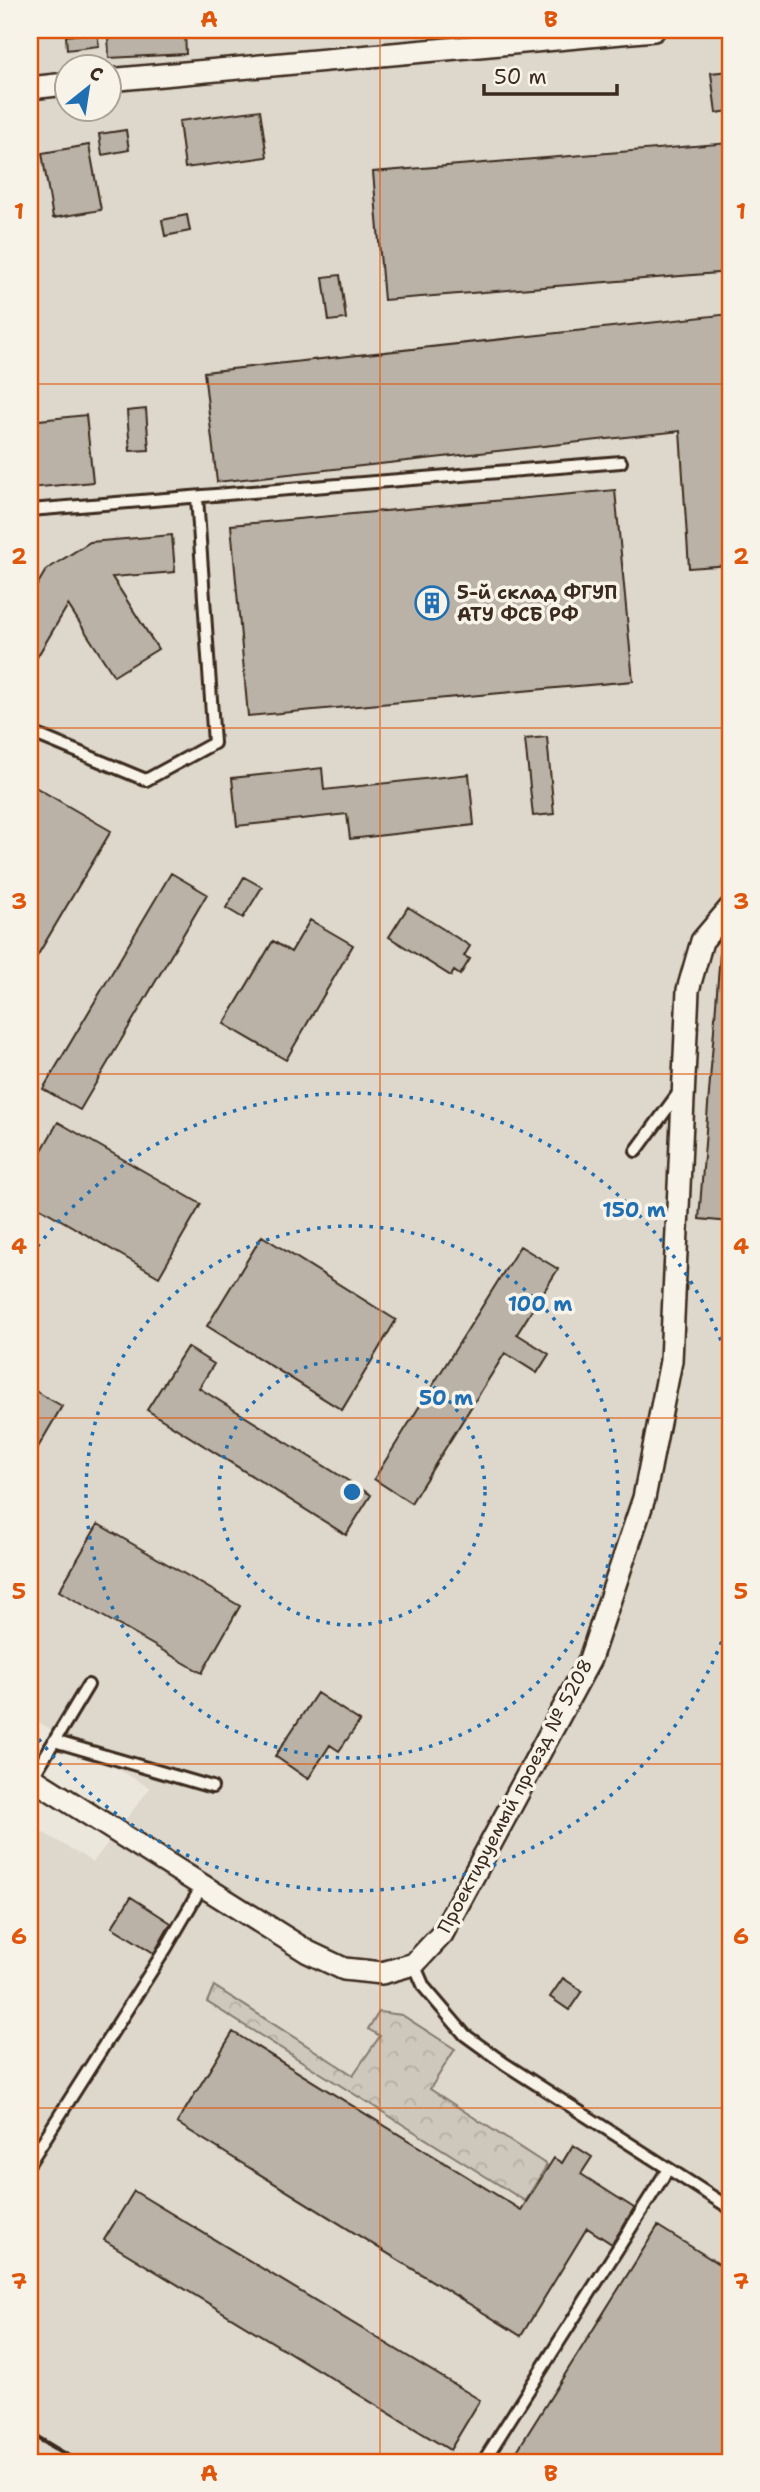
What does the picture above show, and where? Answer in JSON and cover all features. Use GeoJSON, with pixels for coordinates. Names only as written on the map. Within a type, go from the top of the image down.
{"type":"FeatureCollection","features":[{"type":"Feature","properties":{"kind":"street"},"geometry":{"type":"LineString","coordinates":[[122,79],[654,30]]}},
{"type":"Feature","properties":{"kind":"street"},"geometry":{"type":"LineString","coordinates":[[30,88],[52,86]]}},
{"type":"Feature","properties":{"kind":"street","name":"Проектируемый проезд № 5208"},"geometry":{"type":"LineString","coordinates":[[414,1964],[442,1934],[590,1659],[644,1498],[671,1361],[688,990],[702,941],[730,908]]}},
{"type":"Feature","properties":{"kind":"street"},"geometry":{"type":"LineString","coordinates":[[31,1777],[308,1952],[344,1969],[382,1973],[414,1964]]}},
{"type":"Feature","properties":{"kind":"lane"},"geometry":{"type":"LineString","coordinates":[[30,510],[621,462]]}},
{"type":"Feature","properties":{"kind":"lane"},"geometry":{"type":"LineString","coordinates":[[30,732],[146,780],[214,743],[197,497]]}},
{"type":"Feature","properties":{"kind":"lane"},"geometry":{"type":"LineString","coordinates":[[636,1151],[684,1086]]}},
{"type":"Feature","properties":{"kind":"lane"},"geometry":{"type":"LineString","coordinates":[[31,1777],[88,1685]]}},
{"type":"Feature","properties":{"kind":"lane"},"geometry":{"type":"LineString","coordinates":[[54,1741],[212,1787]]}},
{"type":"Feature","properties":{"kind":"lane"},"geometry":{"type":"LineString","coordinates":[[30,2162],[166,1948],[202,1886]]}},
{"type":"Feature","properties":{"kind":"lane"},"geometry":{"type":"LineString","coordinates":[[414,1964],[424,1987],[466,2035],[505,2064],[730,2208]]}},
{"type":"Feature","properties":{"kind":"lane"},"geometry":{"type":"LineString","coordinates":[[483,2462],[668,2169]]}},
{"type":"Feature","properties":{"kind":"shaded area"},"geometry":{"type":"Polygon","coordinates":[[[30,30],[730,30],[730,2462],[30,2462],[30,1825],[93,1862],[150,1788],[30,1717],[30,30]]]}},
{"type":"Feature","properties":{"kind":"green space"},"geometry":{"type":"Polygon","coordinates":[[[214,1986],[353,2075],[380,2036],[368,2029],[379,2012],[402,2015],[455,2049],[430,2089],[547,2165],[525,2201],[207,2002],[214,1986]]]}},
{"type":"Feature","properties":{"kind":"building"},"geometry":{"type":"Polygon","coordinates":[[[97,32],[99,46],[67,50],[66,36],[97,32]]]}},
{"type":"Feature","properties":{"kind":"building"},"geometry":{"type":"Polygon","coordinates":[[[185,32],[186,54],[122,57],[122,52],[109,52],[108,35],[185,32]]]}},
{"type":"Feature","properties":{"kind":"building"},"geometry":{"type":"Polygon","coordinates":[[[730,71],[730,111],[716,113],[711,73],[730,71]]]}},
{"type":"Feature","properties":{"kind":"building"},"geometry":{"type":"Polygon","coordinates":[[[260,110],[267,157],[185,168],[179,121],[260,110]]]}},
{"type":"Feature","properties":{"kind":"building"},"geometry":{"type":"Polygon","coordinates":[[[126,130],[129,150],[102,155],[99,134],[126,130]]]}},
{"type":"Feature","properties":{"kind":"building"},"geometry":{"type":"Polygon","coordinates":[[[730,143],[730,272],[384,300],[373,172],[730,143]]]}},
{"type":"Feature","properties":{"kind":"building"},"geometry":{"type":"Polygon","coordinates":[[[89,145],[101,210],[53,218],[42,153],[89,145]]]}},
{"type":"Feature","properties":{"kind":"building"},"geometry":{"type":"Polygon","coordinates":[[[187,215],[190,231],[165,236],[162,220],[187,215]]]}},
{"type":"Feature","properties":{"kind":"building"},"geometry":{"type":"Polygon","coordinates":[[[340,275],[346,319],[329,321],[323,277],[340,275]]]}},
{"type":"Feature","properties":{"kind":"building"},"geometry":{"type":"Polygon","coordinates":[[[730,314],[730,565],[689,568],[680,431],[217,482],[204,372],[730,314]]]}},
{"type":"Feature","properties":{"kind":"building"},"geometry":{"type":"Polygon","coordinates":[[[146,409],[149,450],[130,451],[127,411],[146,409]]]}},
{"type":"Feature","properties":{"kind":"building"},"geometry":{"type":"Polygon","coordinates":[[[86,415],[93,482],[30,488],[30,421],[86,415]]]}},
{"type":"Feature","properties":{"kind":"building","name":"5-й склад ФГУП АТУ ФСБ РФ"},"geometry":{"type":"Polygon","coordinates":[[[615,490],[633,681],[248,716],[231,525],[615,490]]]}},
{"type":"Feature","properties":{"kind":"building"},"geometry":{"type":"Polygon","coordinates":[[[172,535],[175,572],[112,577],[158,649],[114,676],[68,605],[30,669],[30,597],[46,570],[90,542],[172,535]]]}},
{"type":"Feature","properties":{"kind":"building"},"geometry":{"type":"Polygon","coordinates":[[[547,737],[554,814],[533,816],[525,739],[547,737]]]}},
{"type":"Feature","properties":{"kind":"building"},"geometry":{"type":"Polygon","coordinates":[[[322,768],[324,790],[469,774],[474,825],[350,839],[347,814],[237,826],[232,778],[322,768]]]}},
{"type":"Feature","properties":{"kind":"building"},"geometry":{"type":"Polygon","coordinates":[[[30,784],[111,831],[30,968],[30,784]]]}},
{"type":"Feature","properties":{"kind":"building"},"geometry":{"type":"Polygon","coordinates":[[[171,873],[207,894],[80,1110],[43,1089],[171,873]]]}},
{"type":"Feature","properties":{"kind":"building"},"geometry":{"type":"Polygon","coordinates":[[[244,877],[262,887],[243,918],[226,908],[244,877]]]}},
{"type":"Feature","properties":{"kind":"building"},"geometry":{"type":"Polygon","coordinates":[[[408,907],[470,946],[464,956],[470,959],[460,975],[454,971],[451,976],[389,937],[408,907]]]}},
{"type":"Feature","properties":{"kind":"building"},"geometry":{"type":"Polygon","coordinates":[[[310,920],[353,945],[286,1060],[224,1024],[273,941],[291,952],[310,920]]]}},
{"type":"Feature","properties":{"kind":"building"},"geometry":{"type":"Polygon","coordinates":[[[720,954],[730,955],[730,1222],[699,1219],[720,954]]]}},
{"type":"Feature","properties":{"kind":"building"},"geometry":{"type":"Polygon","coordinates":[[[58,1122],[201,1204],[159,1277],[30,1202],[30,1171],[58,1122]]]}},
{"type":"Feature","properties":{"kind":"building"},"geometry":{"type":"Polygon","coordinates":[[[262,1236],[396,1320],[342,1410],[207,1326],[262,1236]]]}},
{"type":"Feature","properties":{"kind":"building"},"geometry":{"type":"Polygon","coordinates":[[[520,1246],[558,1269],[517,1334],[549,1354],[537,1373],[505,1353],[411,1503],[374,1479],[520,1246]]]}},
{"type":"Feature","properties":{"kind":"building"},"geometry":{"type":"Polygon","coordinates":[[[187,1347],[214,1364],[199,1388],[371,1495],[346,1535],[147,1410],[187,1347]]]}},
{"type":"Feature","properties":{"kind":"building"},"geometry":{"type":"Polygon","coordinates":[[[30,1388],[62,1406],[30,1461],[30,1388]]]}},
{"type":"Feature","properties":{"kind":"building"},"geometry":{"type":"Polygon","coordinates":[[[98,1524],[240,1606],[202,1673],[59,1591],[98,1524]]]}},
{"type":"Feature","properties":{"kind":"building"},"geometry":{"type":"Polygon","coordinates":[[[317,1693],[360,1721],[339,1751],[330,1745],[308,1779],[275,1756],[317,1693]]]}},
{"type":"Feature","properties":{"kind":"building"},"geometry":{"type":"Polygon","coordinates":[[[131,1897],[171,1923],[154,1953],[112,1927],[131,1897]]]}},
{"type":"Feature","properties":{"kind":"building"},"geometry":{"type":"Polygon","coordinates":[[[563,1978],[582,1991],[569,2010],[550,1997],[563,1978]]]}},
{"type":"Feature","properties":{"kind":"building"},"geometry":{"type":"Polygon","coordinates":[[[233,2032],[521,2210],[554,2158],[562,2163],[573,2145],[592,2157],[581,2174],[634,2208],[612,2244],[587,2228],[521,2336],[177,2123],[233,2032]]]}},
{"type":"Feature","properties":{"kind":"building"},"geometry":{"type":"Polygon","coordinates":[[[134,2191],[480,2400],[450,2450],[104,2240],[134,2191]]]}},
{"type":"Feature","properties":{"kind":"building"},"geometry":{"type":"Polygon","coordinates":[[[658,2226],[730,2271],[730,2462],[510,2462],[658,2226]]]}},
{"type":"Feature","properties":{"kind":"railway"},"geometry":{"type":"LineString","coordinates":[[30,2433],[78,2462]]}},
{"type":"Feature","properties":{"kind":"place","name":"5-й склад ФГУП АТУ ФСБ РФ"},"geometry":{"type":"Point","coordinates":[432,603]}}]}
